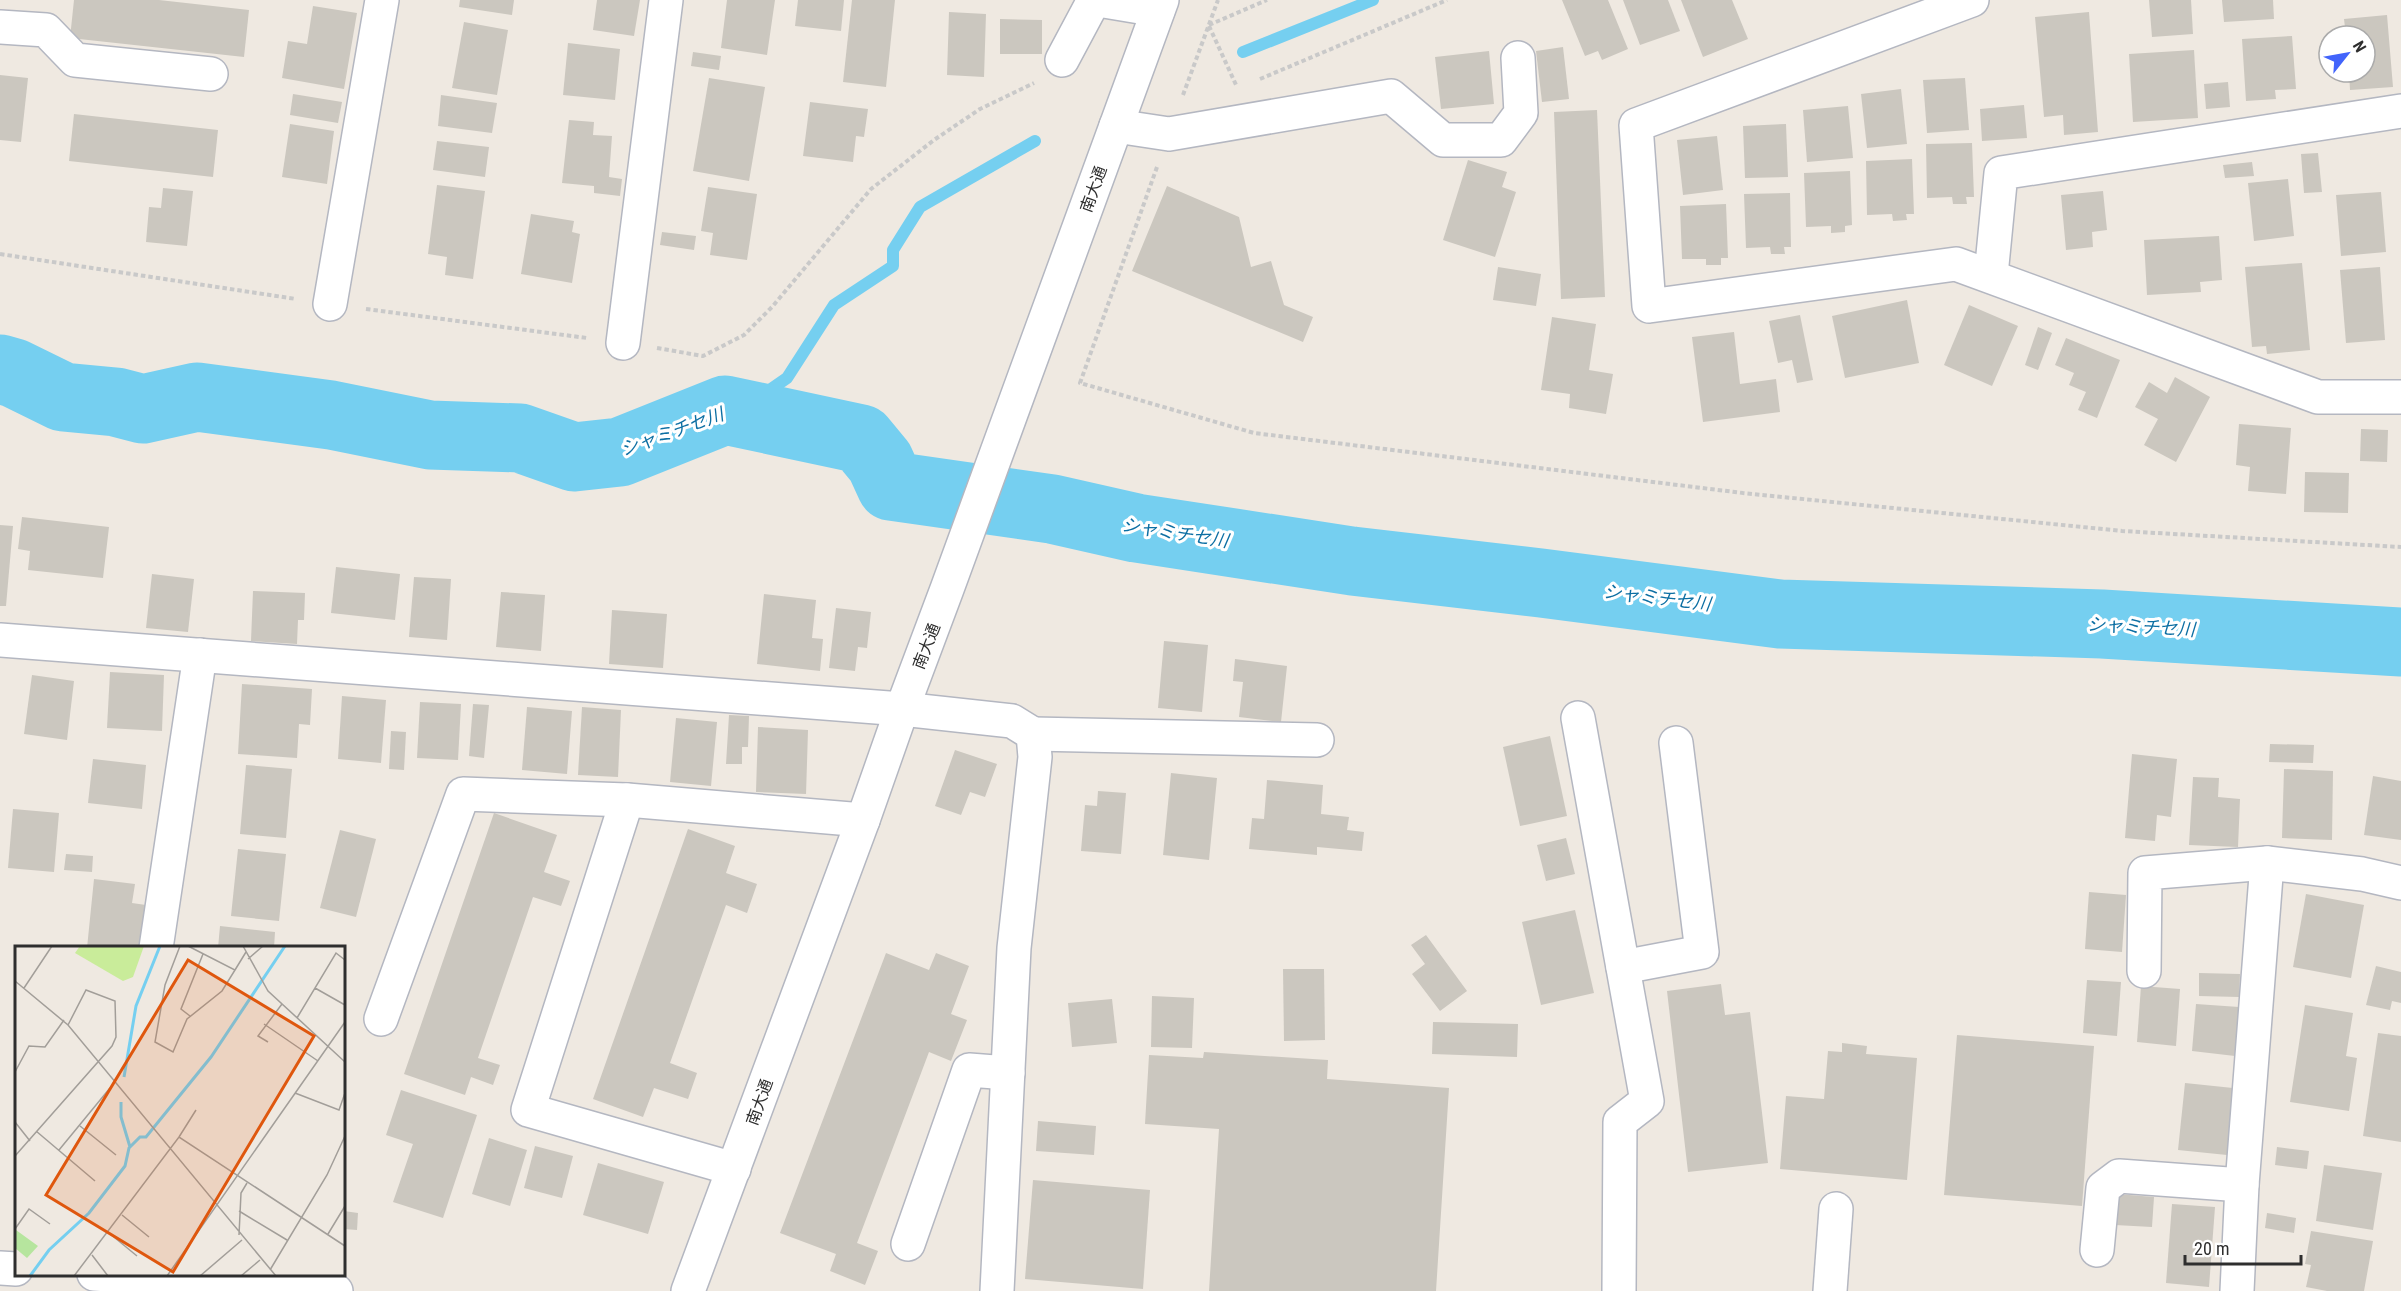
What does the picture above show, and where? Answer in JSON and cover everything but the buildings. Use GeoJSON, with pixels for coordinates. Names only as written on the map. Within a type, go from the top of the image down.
{"type":"FeatureCollection","features":[{"type":"Feature","properties":{"kind":"street"},"geometry":{"type":"LineString","coordinates":[[330,304],[382,0]]}},
{"type":"Feature","properties":{"kind":"street"},"geometry":{"type":"LineString","coordinates":[[623,343],[666,0]]}},
{"type":"Feature","properties":{"kind":"street"},"geometry":{"type":"LineString","coordinates":[[1062,60],[1096,0],[1160,5]]}},
{"type":"Feature","properties":{"kind":"street"},"geometry":{"type":"LineString","coordinates":[[1972,0],[1636,125],[1648,306],[1956,264],[1990,274],[2318,397],[2401,397]]}},
{"type":"Feature","properties":{"kind":"street","name":"南大通"},"geometry":{"type":"LineString","coordinates":[[688,1291],[863,820],[1160,5]]}},
{"type":"Feature","properties":{"kind":"street"},"geometry":{"type":"LineString","coordinates":[[0,27],[46,30],[75,60],[211,74]]}},
{"type":"Feature","properties":{"kind":"street"},"geometry":{"type":"LineString","coordinates":[[1116,126],[1169,134],[1391,96],[1443,140],[1501,140],[1521,113],[1518,58]]}},
{"type":"Feature","properties":{"kind":"street"},"geometry":{"type":"LineString","coordinates":[[1990,274],[2001,173],[2401,111]]}},
{"type":"Feature","properties":{"kind":"street"},"geometry":{"type":"LineString","coordinates":[[0,640],[902,709],[1012,721],[1034,734],[1317,740]]}},
{"type":"Feature","properties":{"kind":"street"},"geometry":{"type":"LineString","coordinates":[[156,946],[200,655]]}},
{"type":"Feature","properties":{"kind":"street"},"geometry":{"type":"LineString","coordinates":[[1578,718],[1647,1101],[1620,1122],[1619,1291]]}},
{"type":"Feature","properties":{"kind":"street"},"geometry":{"type":"LineString","coordinates":[[997,1291],[1014,948],[1035,757],[1034,734]]}},
{"type":"Feature","properties":{"kind":"street"},"geometry":{"type":"LineString","coordinates":[[1623,967],[1702,952],[1676,743]]}},
{"type":"Feature","properties":{"kind":"street"},"geometry":{"type":"LineString","coordinates":[[381,1019],[463,794],[627,800],[863,820]]}},
{"type":"Feature","properties":{"kind":"street"},"geometry":{"type":"LineString","coordinates":[[627,800],[528,1110],[734,1169]]}},
{"type":"Feature","properties":{"kind":"street"},"geometry":{"type":"LineString","coordinates":[[2144,970],[2145,873],[2267,863],[2362,874],[2401,883]]}},
{"type":"Feature","properties":{"kind":"street"},"geometry":{"type":"LineString","coordinates":[[2237,1291],[2242,1185],[2267,863]]}},
{"type":"Feature","properties":{"kind":"street"},"geometry":{"type":"LineString","coordinates":[[908,1244],[969,1070],[1008,1073]]}},
{"type":"Feature","properties":{"kind":"street"},"geometry":{"type":"LineString","coordinates":[[2097,1250],[2103,1188],[2119,1176],[2242,1185]]}},
{"type":"Feature","properties":{"kind":"street"},"geometry":{"type":"LineString","coordinates":[[1830,1291],[1836,1209]]}},
{"type":"Feature","properties":{"kind":"street"},"geometry":{"type":"LineString","coordinates":[[0,1268],[15,1269]]}},
{"type":"Feature","properties":{"kind":"street"},"geometry":{"type":"LineString","coordinates":[[109,1276],[336,1291]]}},
{"type":"Feature","properties":{"kind":"path"},"geometry":{"type":"LineString","coordinates":[[1218,0],[1080,383],[1254,433],[1300,439],[1743,493],[2122,531],[2401,547]]}},
{"type":"Feature","properties":{"kind":"path"},"geometry":{"type":"LineString","coordinates":[[1209,25],[1267,0]]}},
{"type":"Feature","properties":{"kind":"path"},"geometry":{"type":"LineString","coordinates":[[1259,79],[1447,0]]}},
{"type":"Feature","properties":{"kind":"path"},"geometry":{"type":"LineString","coordinates":[[1209,25],[1237,88],[1248,84]]}},
{"type":"Feature","properties":{"kind":"path"},"geometry":{"type":"LineString","coordinates":[[0,254],[330,304],[623,343],[703,356],[744,335],[772,307],[870,189],[934,140],[980,109],[1037,82],[1062,60]]}},
{"type":"Feature","properties":{"kind":"waterway"},"geometry":{"type":"LineString","coordinates":[[1243,52],[1373,0]]}},
{"type":"Feature","properties":{"kind":"waterway"},"geometry":{"type":"LineString","coordinates":[[738,412],[787,378],[834,305],[893,266],[893,250],[920,207],[1035,141]]}},
{"type":"Feature","properties":{"kind":"waterway","name":"シャミチセ川"},"geometry":{"type":"LineString","coordinates":[[0,369],[14,373],[63,397],[116,402],[143,409],[197,397],[331,415],[430,435],[520,438],[574,457],[620,452],[725,410],[861,439],[880,462],[891,486],[1052,509],[1136,528],[1352,561],[1780,614],[2102,624],[2401,642]]}}]}
